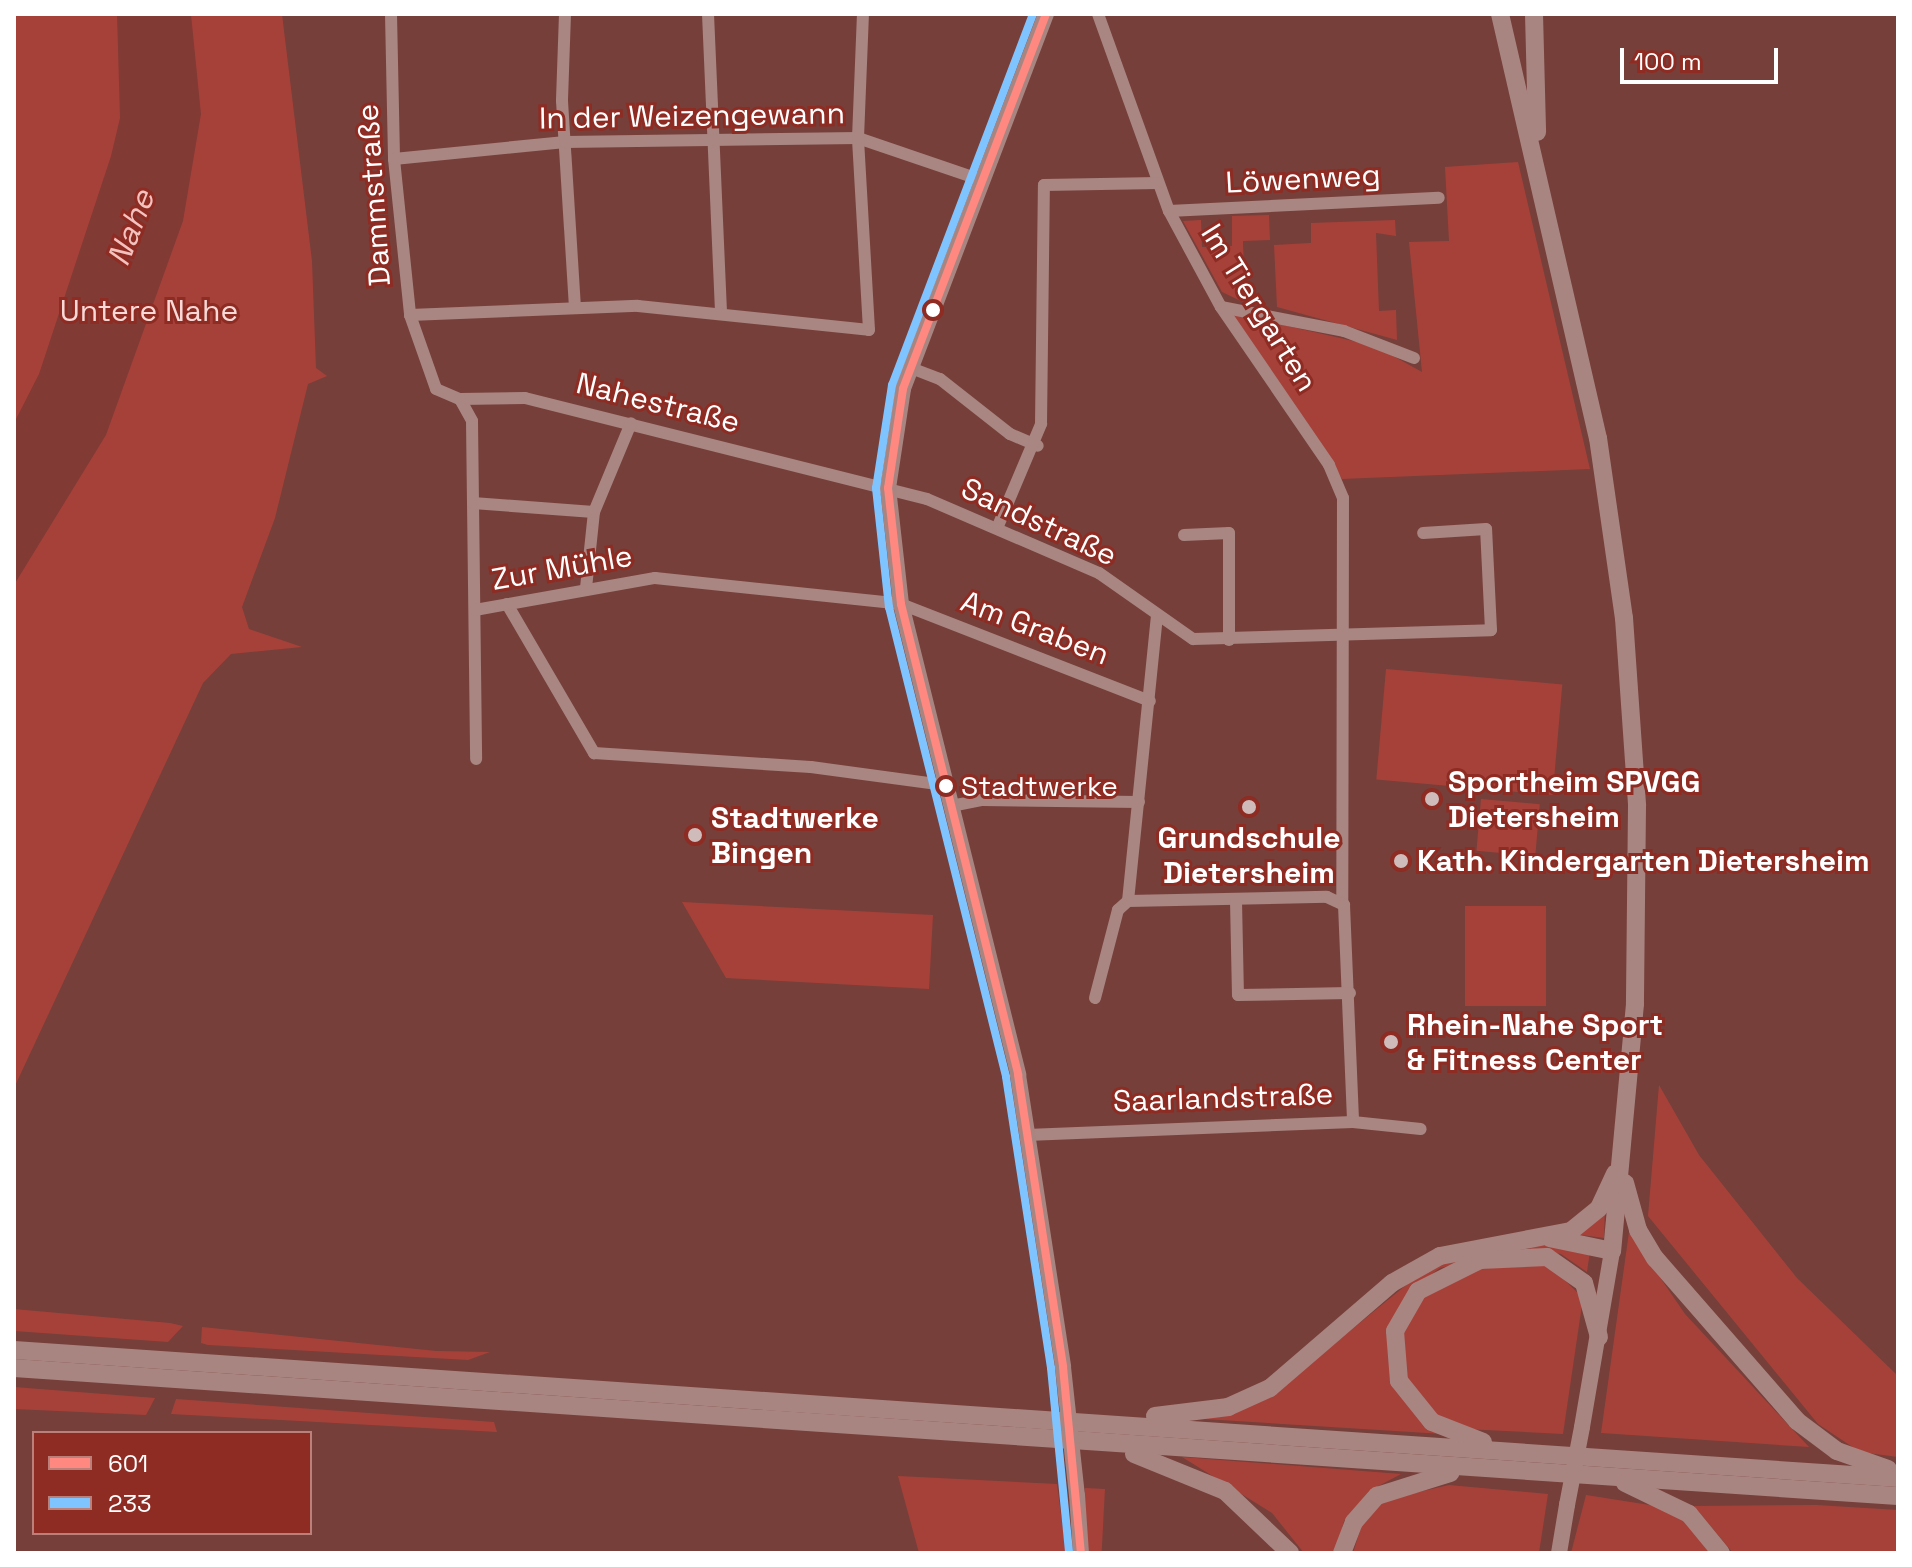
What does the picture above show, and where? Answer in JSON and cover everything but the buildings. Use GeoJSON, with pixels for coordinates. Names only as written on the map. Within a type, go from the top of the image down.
{"type":"FeatureCollection","features":[{"type":"Feature","properties":{"kind":"highway"},"geometry":{"type":"LineString","coordinates":[[1487,14],[1527,125]]}},
{"type":"Feature","properties":{"kind":"highway"},"geometry":{"type":"LineString","coordinates":[[1500,14],[1598,438],[1630,681],[1638,925],[1625,1140],[1612,1251],[1550,1238]]}},
{"type":"Feature","properties":{"kind":"highway"},"geometry":{"type":"LineString","coordinates":[[1534,14],[1540,179]]}},
{"type":"Feature","properties":{"kind":"highway"},"geometry":{"type":"LineString","coordinates":[[1054,1420],[1228,1407],[1291,1375],[1415,1268],[1467,1246],[1550,1238],[1586,1223],[1599,1208],[1625,1140]]}},
{"type":"Feature","properties":{"kind":"highway"},"geometry":{"type":"LineString","coordinates":[[1622,1167],[1645,1244],[1797,1421],[1845,1455],[1898,1475]]}},
{"type":"Feature","properties":{"kind":"highway"},"geometry":{"type":"LineString","coordinates":[[1513,1451],[1446,1430],[1409,1398],[1394,1347],[1407,1304],[1454,1269],[1499,1257],[1547,1257],[1584,1283],[1599,1337]]}},
{"type":"Feature","properties":{"kind":"highway"},"geometry":{"type":"LineString","coordinates":[[14,1350],[1898,1475]]}},
{"type":"Feature","properties":{"kind":"highway"},"geometry":{"type":"LineString","coordinates":[[14,1368],[1898,1496]]}},
{"type":"Feature","properties":{"kind":"highway"},"geometry":{"type":"LineString","coordinates":[[1080,1442],[1204,1479],[1250,1509],[1290,1553]]}},
{"type":"Feature","properties":{"kind":"highway"},"geometry":{"type":"LineString","coordinates":[[1342,1553],[1354,1522],[1377,1496],[1468,1468]]}},
{"type":"Feature","properties":{"kind":"highway"},"geometry":{"type":"LineString","coordinates":[[1608,1476],[1689,1514],[1721,1553]]}},
{"type":"Feature","properties":{"kind":"main road"},"geometry":{"type":"LineString","coordinates":[[1046,14],[911,368],[888,488],[901,604],[1027,1135],[1063,1367],[1081,1553]]}},
{"type":"Feature","properties":{"kind":"main road"},"geometry":{"type":"LineString","coordinates":[[1559,1553],[1612,1251]]}},
{"type":"Feature","properties":{"kind":"street","name":"Dammstraße"},"geometry":{"type":"LineString","coordinates":[[391,14],[394,159],[410,315],[425,370],[436,389],[460,399]]}},
{"type":"Feature","properties":{"kind":"street"},"geometry":{"type":"LineString","coordinates":[[565,14],[565,142],[575,305]]}},
{"type":"Feature","properties":{"kind":"street"},"geometry":{"type":"LineString","coordinates":[[708,14],[721,312]]}},
{"type":"Feature","properties":{"kind":"street"},"geometry":{"type":"LineString","coordinates":[[410,315],[575,305],[721,312],[869,330],[858,138],[863,14]]}},
{"type":"Feature","properties":{"kind":"street","name":"Im Tiergarten"},"geometry":{"type":"LineString","coordinates":[[1098,14],[1169,211],[1221,307],[1329,465],[1343,498],[1344,632]]}},
{"type":"Feature","properties":{"kind":"street","name":"In der Weizengewann"},"geometry":{"type":"LineString","coordinates":[[394,159],[565,142],[715,137],[858,138],[984,181]]}},
{"type":"Feature","properties":{"kind":"street"},"geometry":{"type":"LineString","coordinates":[[998,526],[1038,446],[1044,185],[1158,183]]}},
{"type":"Feature","properties":{"kind":"street","name":"Löwenweg"},"geometry":{"type":"LineString","coordinates":[[1169,211],[1439,198]]}},
{"type":"Feature","properties":{"kind":"street"},"geometry":{"type":"LineString","coordinates":[[1221,307],[1344,331],[1414,358]]}},
{"type":"Feature","properties":{"kind":"street"},"geometry":{"type":"LineString","coordinates":[[911,368],[940,379],[1010,434],[1038,446]]}},
{"type":"Feature","properties":{"kind":"street","name":"Nahestraße"},"geometry":{"type":"LineString","coordinates":[[460,399],[525,398],[888,488]]}},
{"type":"Feature","properties":{"kind":"street"},"geometry":{"type":"LineString","coordinates":[[460,399],[472,421],[475,610]]}},
{"type":"Feature","properties":{"kind":"street"},"geometry":{"type":"LineString","coordinates":[[586,588],[594,512],[631,423]]}},
{"type":"Feature","properties":{"kind":"street","name":"Sandstraße"},"geometry":{"type":"LineString","coordinates":[[888,488],[998,526],[1099,573],[1157,617],[1193,639],[1229,640],[1344,632],[1491,630],[1486,529],[1423,533]]}},
{"type":"Feature","properties":{"kind":"street"},"geometry":{"type":"LineString","coordinates":[[473,503],[594,512]]}},
{"type":"Feature","properties":{"kind":"street"},"geometry":{"type":"LineString","coordinates":[[1184,535],[1229,533],[1229,640]]}},
{"type":"Feature","properties":{"kind":"street","name":"Zur Mühle"},"geometry":{"type":"LineString","coordinates":[[476,759],[475,610],[655,578],[901,604]]}},
{"type":"Feature","properties":{"kind":"street"},"geometry":{"type":"LineString","coordinates":[[507,604],[594,753],[811,767],[945,785]]}},
{"type":"Feature","properties":{"kind":"street","name":"Am Graben"},"geometry":{"type":"LineString","coordinates":[[901,604],[1150,701]]}},
{"type":"Feature","properties":{"kind":"street"},"geometry":{"type":"LineString","coordinates":[[1095,998],[1118,910],[1128,901],[1157,617]]}},
{"type":"Feature","properties":{"kind":"street"},"geometry":{"type":"LineString","coordinates":[[1344,632],[1346,833],[1342,902],[1350,993],[1353,1122]]}},
{"type":"Feature","properties":{"kind":"street"},"geometry":{"type":"LineString","coordinates":[[951,806],[1010,799],[1139,802]]}},
{"type":"Feature","properties":{"kind":"street"},"geometry":{"type":"LineString","coordinates":[[1128,901],[1342,902]]}},
{"type":"Feature","properties":{"kind":"street"},"geometry":{"type":"LineString","coordinates":[[1236,901],[1238,995],[1350,993]]}},
{"type":"Feature","properties":{"kind":"street","name":"Saarlandstraße"},"geometry":{"type":"LineString","coordinates":[[1027,1135],[1353,1122],[1421,1129]]}},
{"type":"Feature","properties":{"kind":"green space","name":"Untere Nahe"},"geometry":{"type":"Polygon","coordinates":[[[14,14],[282,14],[312,261],[316,368],[327,376],[308,384],[275,518],[242,607],[249,629],[302,647],[231,654],[203,683],[14,1088],[14,14]]]}},
{"type":"Feature","properties":{"kind":"green space"},"geometry":{"type":"Polygon","coordinates":[[[1518,162],[1590,469],[1342,479],[1227,312],[1375,346],[1422,372],[1409,242],[1449,241],[1445,167],[1518,162]]]}},
{"type":"Feature","properties":{"kind":"green space"},"geometry":{"type":"Polygon","coordinates":[[[1269,215],[1270,240],[1243,241],[1245,303],[1222,292],[1183,221],[1201,220],[1202,247],[1232,246],[1232,216],[1269,215]]]}},
{"type":"Feature","properties":{"kind":"green space"},"geometry":{"type":"Polygon","coordinates":[[[1395,220],[1396,236],[1376,233],[1379,311],[1396,310],[1397,340],[1277,307],[1274,245],[1311,243],[1311,223],[1395,220]]]}},
{"type":"Feature","properties":{"kind":"green space"},"geometry":{"type":"Polygon","coordinates":[[[1386,669],[1562,684],[1553,795],[1376,780],[1386,669]]]}},
{"type":"Feature","properties":{"kind":"green space"},"geometry":{"type":"Polygon","coordinates":[[[1481,799],[1540,804],[1535,856],[1476,851],[1481,799]]]}},
{"type":"Feature","properties":{"kind":"green space"},"geometry":{"type":"Polygon","coordinates":[[[682,902],[933,915],[929,989],[726,978],[682,902]]]}},
{"type":"Feature","properties":{"kind":"green space"},"geometry":{"type":"Polygon","coordinates":[[[1465,906],[1546,906],[1546,1006],[1465,1006],[1465,906]]]}},
{"type":"Feature","properties":{"kind":"green space"},"geometry":{"type":"Polygon","coordinates":[[[1659,1085],[1699,1155],[1797,1278],[1898,1376],[1898,1457],[1860,1452],[1818,1424],[1648,1216],[1659,1085]]]}},
{"type":"Feature","properties":{"kind":"green space"},"geometry":{"type":"Polygon","coordinates":[[[1605,1207],[1604,1238],[1574,1234],[1605,1207]]]}},
{"type":"Feature","properties":{"kind":"green space"},"geometry":{"type":"Polygon","coordinates":[[[1629,1232],[1685,1314],[1809,1447],[1601,1433],[1629,1232]]]}},
{"type":"Feature","properties":{"kind":"green space"},"geometry":{"type":"Polygon","coordinates":[[[1548,1245],[1590,1251],[1587,1272],[1561,1254],[1527,1248],[1440,1268],[1410,1290],[1392,1375],[1443,1434],[1204,1419],[1275,1392],[1432,1264],[1476,1250],[1548,1245]]]}},
{"type":"Feature","properties":{"kind":"green space"},"geometry":{"type":"Polygon","coordinates":[[[1548,1264],[1583,1298],[1563,1434],[1465,1429],[1425,1408],[1403,1374],[1400,1340],[1426,1290],[1463,1270],[1548,1264]]]}},
{"type":"Feature","properties":{"kind":"green space"},"geometry":{"type":"Polygon","coordinates":[[[14,1309],[183,1326],[168,1342],[14,1331],[14,1309]]]}},
{"type":"Feature","properties":{"kind":"green space"},"geometry":{"type":"Polygon","coordinates":[[[202,1327],[436,1351],[490,1352],[468,1360],[208,1345],[201,1343],[202,1327]]]}},
{"type":"Feature","properties":{"kind":"green space"},"geometry":{"type":"Polygon","coordinates":[[[14,1387],[155,1398],[146,1415],[14,1409],[14,1387]]]}},
{"type":"Feature","properties":{"kind":"green space"},"geometry":{"type":"Polygon","coordinates":[[[176,1399],[494,1422],[497,1432],[171,1414],[176,1399]]]}},
{"type":"Feature","properties":{"kind":"green space"},"geometry":{"type":"Polygon","coordinates":[[[1182,1457],[1401,1474],[1369,1491],[1344,1521],[1335,1553],[1304,1553],[1272,1513],[1182,1457]]]}},
{"type":"Feature","properties":{"kind":"green space"},"geometry":{"type":"Polygon","coordinates":[[[898,1476],[1057,1484],[1066,1553],[919,1553],[898,1476]]]}},
{"type":"Feature","properties":{"kind":"green space"},"geometry":{"type":"Polygon","coordinates":[[[1449,1485],[1548,1494],[1539,1553],[1353,1553],[1362,1524],[1384,1500],[1449,1485]]]}},
{"type":"Feature","properties":{"kind":"green space"},"geometry":{"type":"Polygon","coordinates":[[[1085,1488],[1105,1489],[1102,1553],[1082,1553],[1085,1488]]]}},
{"type":"Feature","properties":{"kind":"green space"},"geometry":{"type":"Polygon","coordinates":[[[1586,1495],[1656,1506],[1681,1518],[1711,1553],[1571,1553],[1586,1495]]]}},
{"type":"Feature","properties":{"kind":"green space"},"geometry":{"type":"Polygon","coordinates":[[[1816,1505],[1898,1510],[1898,1553],[1733,1553],[1694,1506],[1816,1505]]]}},
{"type":"Feature","properties":{"kind":"water","name":"Nahe"},"geometry":{"type":"Polygon","coordinates":[[[117,14],[191,14],[201,114],[183,221],[106,435],[14,585],[14,423],[39,374],[111,156],[120,118],[117,14]]]}},
{"type":"Feature","properties":{"kind":"transit line","name":"233"},"geometry":{"type":"LineString","coordinates":[[1033,14],[892,385],[876,488],[889,607],[1006,1077],[1051,1368],[1069,1553]]}},
{"type":"Feature","properties":{"kind":"transit line","name":"601"},"geometry":{"type":"LineString","coordinates":[[1046,14],[903,389],[888,488],[901,604],[1018,1075],[1063,1367],[1081,1553]]}},
{"type":"Feature","properties":{"kind":"place","name":"Stadtwerke"},"geometry":{"type":"Point","coordinates":[946,786]}},
{"type":"Feature","properties":{"kind":"place","name":"Sportheim SPVGG Dietersheim"},"geometry":{"type":"Point","coordinates":[1432,799]}},
{"type":"Feature","properties":{"kind":"place","name":"Grundschule Dietersheim"},"geometry":{"type":"Point","coordinates":[1249,807]}},
{"type":"Feature","properties":{"kind":"place","name":"Stadtwerke Bingen"},"geometry":{"type":"Point","coordinates":[695,835]}},
{"type":"Feature","properties":{"kind":"place","name":"Kath. Kindergarten Dietersheim"},"geometry":{"type":"Point","coordinates":[1401,861]}},
{"type":"Feature","properties":{"kind":"place","name":"Rhein-Nahe Sport & Fitness Center"},"geometry":{"type":"Point","coordinates":[1391,1042]}}]}
